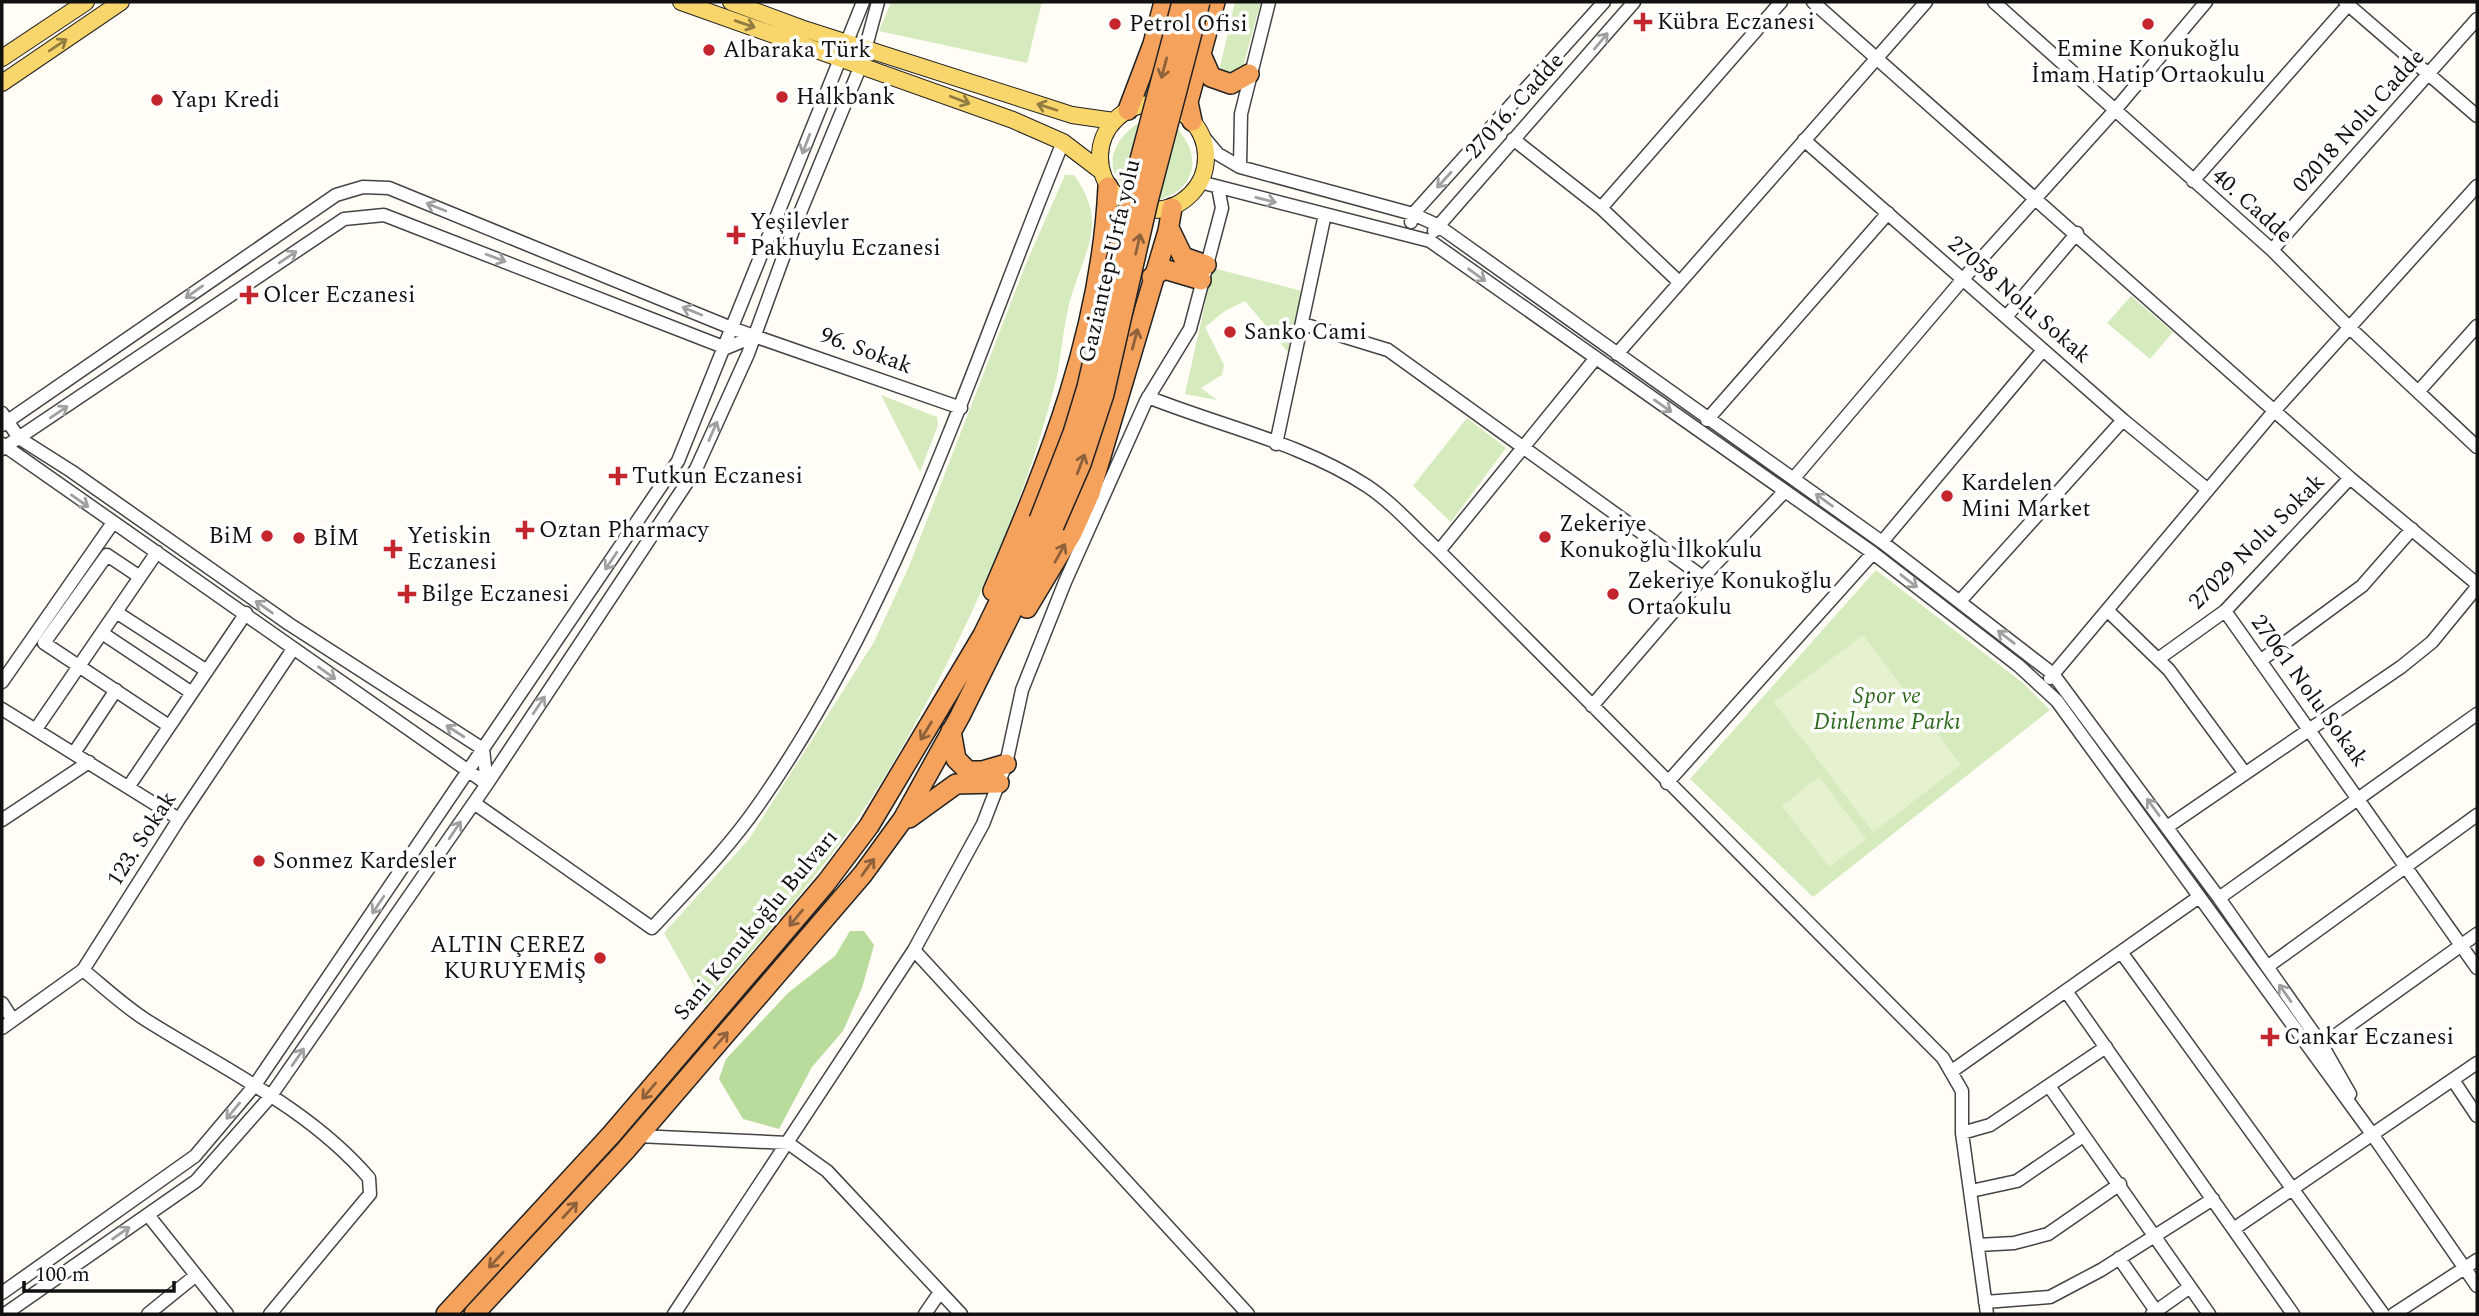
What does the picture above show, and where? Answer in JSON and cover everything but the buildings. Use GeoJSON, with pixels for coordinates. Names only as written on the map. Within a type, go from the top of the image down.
{"type":"FeatureCollection","features":[{"type":"Feature","properties":{"kind":"highway"},"geometry":{"type":"LineString","coordinates":[[1121,115],[1153,44],[1164,2]]}},
{"type":"Feature","properties":{"kind":"highway","name":"Gaziantep-Urfa yolu"},"geometry":{"type":"LineString","coordinates":[[1046,523],[1087,387],[1138,167],[1182,2]]}},
{"type":"Feature","properties":{"kind":"highway","name":"Gaziantep-Urfa yolu"},"geometry":{"type":"LineString","coordinates":[[1046,523],[1081,464],[1104,394],[1148,201],[1200,2]]}},
{"type":"Feature","properties":{"kind":"highway"},"geometry":{"type":"LineString","coordinates":[[1197,128],[1188,102],[1215,2]]}},
{"type":"Feature","properties":{"kind":"highway"},"geometry":{"type":"LineString","coordinates":[[1200,52],[1211,77],[1231,84],[1249,74]]}},
{"type":"Feature","properties":{"kind":"highway"},"geometry":{"type":"LineString","coordinates":[[948,695],[1047,459],[1077,374],[1105,246],[1105,179]]}},
{"type":"Feature","properties":{"kind":"highway"},"geometry":{"type":"LineString","coordinates":[[1006,764],[982,771],[968,771],[956,759],[956,723],[1054,565],[1090,493],[1152,277],[1169,228],[1172,208]]}},
{"type":"Feature","properties":{"kind":"highway"},"geometry":{"type":"LineString","coordinates":[[1169,228],[1183,257],[1203,272]]}},
{"type":"Feature","properties":{"kind":"highway"},"geometry":{"type":"LineString","coordinates":[[1152,277],[1164,269],[1203,272]]}},
{"type":"Feature","properties":{"kind":"highway","name":"Sani Konukoğlu Bulvarı"},"geometry":{"type":"LineString","coordinates":[[446,1314],[611,1135],[826,883],[869,826],[948,695],[1046,523]]}},
{"type":"Feature","properties":{"kind":"highway","name":"Sani Konukoğlu Bulvarı"},"geometry":{"type":"LineString","coordinates":[[474,1314],[638,1136],[863,874],[893,833],[956,723],[1046,523]]}},
{"type":"Feature","properties":{"kind":"highway"},"geometry":{"type":"LineString","coordinates":[[893,833],[927,802],[956,784],[999,783]]}},
{"type":"Feature","properties":{"kind":"main road"},"geometry":{"type":"LineString","coordinates":[[2,58],[86,2]]}},
{"type":"Feature","properties":{"kind":"main road"},"geometry":{"type":"LineString","coordinates":[[2,83],[121,2]]}},
{"type":"Feature","properties":{"kind":"main road"},"geometry":{"type":"LineString","coordinates":[[681,2],[961,100],[1063,142],[1105,179],[1121,200],[1136,208],[1163,211],[1172,208],[1187,199],[1200,182],[1207,152],[1197,128],[1179,110],[1162,104],[1145,104],[1121,115],[1072,115],[846,40],[801,28],[731,2]]}},
{"type":"Feature","properties":{"kind":"main road"},"geometry":{"type":"LineString","coordinates":[[1105,179],[1100,153],[1104,136],[1121,115]]}},
{"type":"Feature","properties":{"kind":"street"},"geometry":{"type":"LineString","coordinates":[[2,1293],[195,1156],[254,1085],[678,461],[734,329],[863,2]]}},
{"type":"Feature","properties":{"kind":"street"},"geometry":{"type":"LineString","coordinates":[[5,1314],[196,1181],[270,1097],[487,784],[696,469],[755,335],[813,181],[861,65],[878,2]]}},
{"type":"Feature","properties":{"kind":"street"},"geometry":{"type":"LineString","coordinates":[[1240,167],[1241,114],[1269,2]]}},
{"type":"Feature","properties":{"kind":"street","name":"27016. Cadde"},"geometry":{"type":"LineString","coordinates":[[1406,233],[1413,214],[1604,2]]}},
{"type":"Feature","properties":{"kind":"street","name":"27016. Cadde"},"geometry":{"type":"LineString","coordinates":[[1430,241],[1437,225],[1634,2]]}},
{"type":"Feature","properties":{"kind":"street"},"geometry":{"type":"LineString","coordinates":[[1601,208],[1781,2]]}},
{"type":"Feature","properties":{"kind":"street"},"geometry":{"type":"LineString","coordinates":[[1813,2],[2036,196],[2350,478],[2477,585],[2432,642],[2401,667],[2167,827]]}},
{"type":"Feature","properties":{"kind":"street"},"geometry":{"type":"LineString","coordinates":[[1618,354],[1926,2]]}},
{"type":"Feature","properties":{"kind":"street","name":"40. Cadde"},"geometry":{"type":"LineString","coordinates":[[1994,2],[2116,108],[2193,181],[2272,250],[2351,329],[2477,447]]}},
{"type":"Feature","properties":{"kind":"street"},"geometry":{"type":"LineString","coordinates":[[1794,478],[1963,279],[2116,108],[2206,2]]}},
{"type":"Feature","properties":{"kind":"street"},"geometry":{"type":"LineString","coordinates":[[2193,181],[2346,3],[2477,116]]}},
{"type":"Feature","properties":{"kind":"street","name":"02018 Nolu Cadde"},"geometry":{"type":"LineString","coordinates":[[2272,250],[2477,19]]}},
{"type":"Feature","properties":{"kind":"street"},"geometry":{"type":"LineString","coordinates":[[1197,128],[1219,154],[1240,167],[1413,214],[1437,225],[1707,420],[1794,478],[1882,542],[2053,674],[2220,898],[2322,1045],[2372,1134]]}},
{"type":"Feature","properties":{"kind":"street"},"geometry":{"type":"LineString","coordinates":[[1513,139],[1601,208],[1679,282]]}},
{"type":"Feature","properties":{"kind":"street","name":"27058 Nolu Sokak"},"geometry":{"type":"LineString","coordinates":[[1804,140],[2123,420],[2208,490]]}},
{"type":"Feature","properties":{"kind":"street"},"geometry":{"type":"LineString","coordinates":[[474,803],[652,928],[758,806],[834,686],[882,593],[961,408],[1063,142]]}},
{"type":"Feature","properties":{"kind":"street"},"geometry":{"type":"LineString","coordinates":[[794,175],[813,181]]}},
{"type":"Feature","properties":{"kind":"street"},"geometry":{"type":"LineString","coordinates":[[1200,182],[1430,241],[1872,553],[2042,686],[2372,1134],[2477,1286]]}},
{"type":"Feature","properties":{"kind":"street","name":"96. Sokak"},"geometry":{"type":"LineString","coordinates":[[4,419],[336,195],[363,187],[389,188],[734,329],[961,408]]}},
{"type":"Feature","properties":{"kind":"street"},"geometry":{"type":"LineString","coordinates":[[674,1314],[914,950],[983,824],[1006,764],[1022,690],[1065,582],[1148,397],[1190,329],[1203,272],[1223,208],[1218,187]]}},
{"type":"Feature","properties":{"kind":"street"},"geometry":{"type":"LineString","coordinates":[[2042,686],[2275,410],[2477,187]]}},
{"type":"Feature","properties":{"kind":"street"},"geometry":{"type":"LineString","coordinates":[[1707,420],[1888,213]]}},
{"type":"Feature","properties":{"kind":"street"},"geometry":{"type":"LineString","coordinates":[[1276,444],[1325,214]]}},
{"type":"Feature","properties":{"kind":"street"},"geometry":{"type":"LineString","coordinates":[[487,784],[293,649],[246,613],[3,446],[19,438],[344,219],[384,215],[726,348],[755,335]]}},
{"type":"Feature","properties":{"kind":"street"},"geometry":{"type":"LineString","coordinates":[[2006,317],[2077,233]]}},
{"type":"Feature","properties":{"kind":"street"},"geometry":{"type":"LineString","coordinates":[[1303,324],[1388,350],[1703,577]]}},
{"type":"Feature","properties":{"kind":"street"},"geometry":{"type":"LineString","coordinates":[[2418,392],[2477,326]]}},
{"type":"Feature","properties":{"kind":"street"},"geometry":{"type":"LineString","coordinates":[[1882,542],[2043,350]]}},
{"type":"Feature","properties":{"kind":"street"},"geometry":{"type":"LineString","coordinates":[[1439,551],[1595,359]]}},
{"type":"Feature","properties":{"kind":"street"},"geometry":{"type":"LineString","coordinates":[[1148,397],[1335,467],[1369,487],[1439,551],[1952,1070],[1962,1091],[1962,1133],[1986,1308],[2050,1297],[2119,1258],[2213,1199]]}},
{"type":"Feature","properties":{"kind":"street"},"geometry":{"type":"LineString","coordinates":[[4,419],[19,438],[71,471],[289,624],[483,749]]}},
{"type":"Feature","properties":{"kind":"street"},"geometry":{"type":"LineString","coordinates":[[1960,601],[2123,420]]}},
{"type":"Feature","properties":{"kind":"street","name":"27029 Nolu Sokak"},"geometry":{"type":"LineString","coordinates":[[2158,659],[2225,611],[2350,478]]}},
{"type":"Feature","properties":{"kind":"street"},"geometry":{"type":"LineString","coordinates":[[1592,706],[1703,577],[1785,491]]}},
{"type":"Feature","properties":{"kind":"street"},"geometry":{"type":"LineString","coordinates":[[2,682],[113,524]]}},
{"type":"Feature","properties":{"kind":"street"},"geometry":{"type":"LineString","coordinates":[[2260,660],[2362,586],[2412,529]]}},
{"type":"Feature","properties":{"kind":"street"},"geometry":{"type":"LineString","coordinates":[[36,730],[157,552]]}},
{"type":"Feature","properties":{"kind":"street"},"geometry":{"type":"LineString","coordinates":[[1667,783],[1872,553]]}},
{"type":"Feature","properties":{"kind":"street"},"geometry":{"type":"LineString","coordinates":[[140,577],[107,555],[44,643],[169,726]]}},
{"type":"Feature","properties":{"kind":"street"},"geometry":{"type":"LineString","coordinates":[[2107,610],[2158,659],[2244,772]]}},
{"type":"Feature","properties":{"kind":"street","name":"27061 Nolu Sokak"},"geometry":{"type":"LineString","coordinates":[[2225,611],[2311,729],[2477,968]]}},
{"type":"Feature","properties":{"kind":"street"},"geometry":{"type":"LineString","coordinates":[[116,612],[206,671]]}},
{"type":"Feature","properties":{"kind":"street"},"geometry":{"type":"LineString","coordinates":[[129,786],[246,613]]}},
{"type":"Feature","properties":{"kind":"street"},"geometry":{"type":"LineString","coordinates":[[102,633],[192,693]]}},
{"type":"Feature","properties":{"kind":"street","name":"123. Sokak"},"geometry":{"type":"LineString","coordinates":[[7,1024],[83,970],[293,649]]}},
{"type":"Feature","properties":{"kind":"street"},"geometry":{"type":"LineString","coordinates":[[74,753],[116,690]]}},
{"type":"Feature","properties":{"kind":"street"},"geometry":{"type":"LineString","coordinates":[[2,709],[129,786],[179,820]]}},
{"type":"Feature","properties":{"kind":"street"},"geometry":{"type":"LineString","coordinates":[[2220,898],[2477,714]]}},
{"type":"Feature","properties":{"kind":"street"},"geometry":{"type":"LineString","coordinates":[[483,749],[487,784]]}},
{"type":"Feature","properties":{"kind":"street"},"geometry":{"type":"LineString","coordinates":[[2,820],[89,762]]}},
{"type":"Feature","properties":{"kind":"street"},"geometry":{"type":"LineString","coordinates":[[2267,967],[2477,816]]}},
{"type":"Feature","properties":{"kind":"street"},"geometry":{"type":"LineString","coordinates":[[1952,1070],[2199,897]]}},
{"type":"Feature","properties":{"kind":"street"},"geometry":{"type":"LineString","coordinates":[[2322,1045],[2477,934]]}},
{"type":"Feature","properties":{"kind":"street"},"geometry":{"type":"LineString","coordinates":[[914,950],[1248,1314]]}},
{"type":"Feature","properties":{"kind":"street"},"geometry":{"type":"LineString","coordinates":[[2121,952],[2383,1314]]}},
{"type":"Feature","properties":{"kind":"street"},"geometry":{"type":"LineString","coordinates":[[83,970],[144,1019],[254,1085],[333,1142],[369,1178],[372,1186],[370,1194],[270,1314]]}},
{"type":"Feature","properties":{"kind":"street"},"geometry":{"type":"LineString","coordinates":[[2066,991],[2293,1314]]}},
{"type":"Feature","properties":{"kind":"street"},"geometry":{"type":"LineString","coordinates":[[2,1003],[7,1024]]}},
{"type":"Feature","properties":{"kind":"street"},"geometry":{"type":"LineString","coordinates":[[1962,1133],[1990,1125],[2106,1047]]}},
{"type":"Feature","properties":{"kind":"street"},"geometry":{"type":"LineString","coordinates":[[2235,1228],[2477,1063]]}},
{"type":"Feature","properties":{"kind":"street"},"geometry":{"type":"LineString","coordinates":[[2453,1080],[2477,1116]]}},
{"type":"Feature","properties":{"kind":"street"},"geometry":{"type":"LineString","coordinates":[[2049,1086],[2209,1314]]}},
{"type":"Feature","properties":{"kind":"street"},"geometry":{"type":"LineString","coordinates":[[638,1136],[788,1143],[827,1171],[961,1314]]}},
{"type":"Feature","properties":{"kind":"street"},"geometry":{"type":"LineString","coordinates":[[1971,1191],[2017,1181],[2082,1136]]}},
{"type":"Feature","properties":{"kind":"street"},"geometry":{"type":"LineString","coordinates":[[1978,1245],[2014,1242],[2048,1234],[2120,1184]]}},
{"type":"Feature","properties":{"kind":"street"},"geometry":{"type":"LineString","coordinates":[[148,1215],[227,1314]]}},
{"type":"Feature","properties":{"kind":"street"},"geometry":{"type":"LineString","coordinates":[[2119,1258],[2154,1313],[2190,1287]]}},
{"type":"Feature","properties":{"kind":"street"},"geometry":{"type":"LineString","coordinates":[[2394,1314],[2477,1259]]}},
{"type":"Feature","properties":{"kind":"street"},"geometry":{"type":"LineString","coordinates":[[148,1314],[195,1276]]}},
{"type":"Feature","properties":{"kind":"street"},"geometry":{"type":"LineString","coordinates":[[925,1314],[940,1292]]}},
{"type":"Feature","properties":{"kind":"green space"},"geometry":{"type":"Polygon","coordinates":[[[891,2],[1042,2],[1027,63],[879,31],[891,2]]]}},
{"type":"Feature","properties":{"kind":"green space"},"geometry":{"type":"Polygon","coordinates":[[[1235,2],[1261,2],[1240,77],[1233,77],[1220,67],[1235,2]]]}},
{"type":"Feature","properties":{"kind":"green space"},"geometry":{"type":"Polygon","coordinates":[[[1140,122],[1126,187],[1118,179],[1112,161],[1118,143],[1140,122]]]}},
{"type":"Feature","properties":{"kind":"green space"},"geometry":{"type":"Polygon","coordinates":[[[1177,128],[1190,150],[1191,170],[1188,180],[1181,188],[1158,200],[1177,128]]]}},
{"type":"Feature","properties":{"kind":"green space"},"geometry":{"type":"Polygon","coordinates":[[[1065,175],[1074,175],[1085,193],[1091,210],[1090,241],[1068,309],[1056,378],[1040,437],[1024,486],[984,585],[938,681],[868,802],[802,892],[705,1005],[664,933],[749,839],[874,642],[910,564],[1025,266],[1065,175]]]}},
{"type":"Feature","properties":{"kind":"green space"},"geometry":{"type":"Polygon","coordinates":[[[1213,268],[1306,292],[1288,352],[1245,301],[1225,311],[1205,327],[1224,365],[1222,375],[1201,388],[1217,400],[1185,394],[1213,268]]]}},
{"type":"Feature","properties":{"kind":"green space"},"geometry":{"type":"Polygon","coordinates":[[[2131,296],[2173,332],[2150,359],[2107,323],[2131,296]]]}},
{"type":"Feature","properties":{"kind":"green space"},"geometry":{"type":"Polygon","coordinates":[[[881,395],[937,417],[938,425],[920,472],[881,395]]]}},
{"type":"Feature","properties":{"kind":"green space"},"geometry":{"type":"Polygon","coordinates":[[[1467,418],[1506,448],[1451,522],[1413,486],[1467,418]]]}},
{"type":"Feature","properties":{"kind":"green space","name":"Spor ve Dinlenme Parkı"},"geometry":{"type":"Polygon","coordinates":[[[1876,570],[2023,683],[2050,710],[1813,897],[1690,779],[1876,570]]]}},
{"type":"Feature","properties":{"kind":"green space"},"geometry":{"type":"Polygon","coordinates":[[[1863,635],[1961,765],[1873,832],[1774,702],[1863,635]]]}},
{"type":"Feature","properties":{"kind":"green space"},"geometry":{"type":"Polygon","coordinates":[[[1819,777],[1866,839],[1829,867],[1782,806],[1819,777]]]}},
{"type":"Feature","properties":{"kind":"green space"},"geometry":{"type":"Polygon","coordinates":[[[850,931],[864,931],[874,945],[862,988],[843,1031],[812,1067],[779,1129],[743,1119],[719,1079],[726,1059],[788,993],[835,956],[850,931]]]}},
{"type":"Feature","properties":{"kind":"place","name":"Kübra Eczanesi"},"geometry":{"type":"Point","coordinates":[1643,22]}},
{"type":"Feature","properties":{"kind":"place","name":"Petrol Ofisi"},"geometry":{"type":"Point","coordinates":[1115,24]}},
{"type":"Feature","properties":{"kind":"place","name":"Emine Konukoğlu İmam Hatip Ortaokulu"},"geometry":{"type":"Point","coordinates":[2148,24]}},
{"type":"Feature","properties":{"kind":"place","name":"Albaraka Türk"},"geometry":{"type":"Point","coordinates":[709,50]}},
{"type":"Feature","properties":{"kind":"place","name":"Halkbank"},"geometry":{"type":"Point","coordinates":[782,97]}},
{"type":"Feature","properties":{"kind":"place","name":"Yapı Kredi"},"geometry":{"type":"Point","coordinates":[157,100]}},
{"type":"Feature","properties":{"kind":"place","name":"Yeşilevler Pakhuylu Eczanesi"},"geometry":{"type":"Point","coordinates":[736,235]}},
{"type":"Feature","properties":{"kind":"place","name":"Olcer Eczanesi"},"geometry":{"type":"Point","coordinates":[249,295]}},
{"type":"Feature","properties":{"kind":"place","name":"Sanko Cami"},"geometry":{"type":"Point","coordinates":[1230,332]}},
{"type":"Feature","properties":{"kind":"place","name":"Tutkun Eczanesi"},"geometry":{"type":"Point","coordinates":[618,476]}},
{"type":"Feature","properties":{"kind":"place","name":"Kardelen Mini Market"},"geometry":{"type":"Point","coordinates":[1947,496]}},
{"type":"Feature","properties":{"kind":"place","name":"Oztan Pharmacy"},"geometry":{"type":"Point","coordinates":[525,530]}},
{"type":"Feature","properties":{"kind":"place","name":"BiM"},"geometry":{"type":"Point","coordinates":[267,536]}},
{"type":"Feature","properties":{"kind":"place","name":"Zekeriye Konukoğlu İlkokulu"},"geometry":{"type":"Point","coordinates":[1545,537]}},
{"type":"Feature","properties":{"kind":"place","name":"BİM"},"geometry":{"type":"Point","coordinates":[299,538]}},
{"type":"Feature","properties":{"kind":"place","name":"Yetiskin Eczanesi"},"geometry":{"type":"Point","coordinates":[393,549]}},
{"type":"Feature","properties":{"kind":"place","name":"Bilge Eczanesi"},"geometry":{"type":"Point","coordinates":[407,594]}},
{"type":"Feature","properties":{"kind":"place","name":"Zekeriye Konukoğlu Ortaokulu"},"geometry":{"type":"Point","coordinates":[1613,594]}},
{"type":"Feature","properties":{"kind":"place","name":"Sonmez Kardesler"},"geometry":{"type":"Point","coordinates":[259,861]}},
{"type":"Feature","properties":{"kind":"place","name":"ALTIN ÇEREZ KURUYEMİŞ"},"geometry":{"type":"Point","coordinates":[600,958]}},
{"type":"Feature","properties":{"kind":"place","name":"Cankar Eczanesi"},"geometry":{"type":"Point","coordinates":[2270,1037]}}]}
